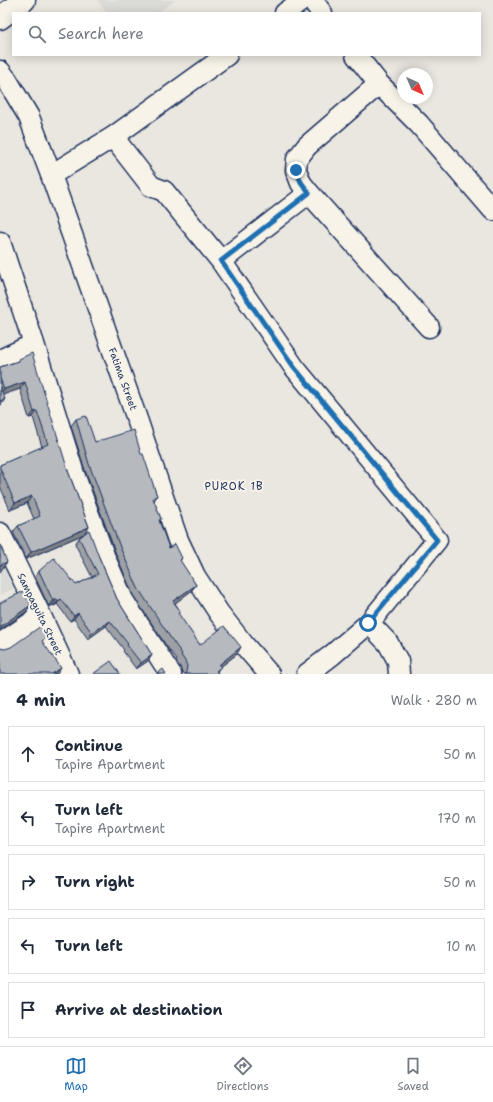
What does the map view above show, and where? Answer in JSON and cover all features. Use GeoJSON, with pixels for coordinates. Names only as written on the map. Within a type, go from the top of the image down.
{"type":"FeatureCollection","features":[{"type":"Feature","properties":{"kind":"main road"},"geometry":{"type":"LineString","coordinates":[[0,18],[24,0]]}},
{"type":"Feature","properties":{"kind":"street"},"geometry":{"type":"LineString","coordinates":[[286,12],[303,0]]}},
{"type":"Feature","properties":{"kind":"street"},"geometry":{"type":"LineString","coordinates":[[312,0],[321,12]]}},
{"type":"Feature","properties":{"kind":"street"},"geometry":{"type":"LineString","coordinates":[[51,175],[113,137],[226,56]]}},
{"type":"Feature","properties":{"kind":"street"},"geometry":{"type":"LineString","coordinates":[[357,56],[379,84],[419,124],[493,210]]}},
{"type":"Feature","properties":{"kind":"street","name":"Fatima Street"},"geometry":{"type":"LineString","coordinates":[[0,71],[29,117],[51,175],[178,540],[195,576],[219,613],[269,674]]}},
{"type":"Feature","properties":{"kind":"street"},"geometry":{"type":"LineString","coordinates":[[379,84],[307,146],[297,159],[296,170],[301,182],[309,193],[429,327]]}},
{"type":"Feature","properties":{"kind":"street"},"geometry":{"type":"LineString","coordinates":[[113,137],[151,186],[164,191],[221,261],[294,367],[437,540],[368,623],[332,655],[307,674]]}},
{"type":"Feature","properties":{"kind":"street"},"geometry":{"type":"LineString","coordinates":[[221,261],[309,193]]}},
{"type":"Feature","properties":{"kind":"street"},"geometry":{"type":"LineString","coordinates":[[0,242],[34,344],[74,474],[105,558],[123,600],[171,674]]}},
{"type":"Feature","properties":{"kind":"street"},"geometry":{"type":"LineString","coordinates":[[0,360],[34,344]]}},
{"type":"Feature","properties":{"kind":"street","name":"Sampaguita Street"},"geometry":{"type":"LineString","coordinates":[[0,534],[68,674]]}},
{"type":"Feature","properties":{"kind":"street"},"geometry":{"type":"LineString","coordinates":[[0,644],[41,616]]}},
{"type":"Feature","properties":{"kind":"street"},"geometry":{"type":"LineString","coordinates":[[368,623],[388,643],[398,661],[399,674]]}},
{"type":"Feature","properties":{"kind":"shaded area"},"geometry":{"type":"Polygon","coordinates":[[[97,0],[175,0],[159,12],[106,12],[97,0]]]}},
{"type":"Feature","properties":{"kind":"shaded area"},"geometry":{"type":"Polygon","coordinates":[[[0,560],[13,589],[0,595],[0,560]]]}},
{"type":"Feature","properties":{"kind":"building"},"geometry":{"type":"Polygon","coordinates":[[[32,353],[68,471],[89,527],[31,552],[18,526],[40,516],[32,496],[15,503],[0,465],[48,444],[37,411],[34,412],[25,382],[4,389],[0,378],[0,367],[19,361],[19,359],[32,353]]]}},
{"type":"Feature","properties":{"kind":"building"},"geometry":{"type":"Polygon","coordinates":[[[0,387],[5,399],[0,401],[0,387]]]}},
{"type":"Feature","properties":{"kind":"building"},"geometry":{"type":"Polygon","coordinates":[[[86,416],[95,442],[134,430],[141,454],[143,454],[157,496],[153,498],[161,519],[159,520],[169,548],[175,544],[182,558],[180,560],[196,585],[173,601],[180,611],[178,613],[200,645],[224,626],[241,647],[219,665],[221,667],[216,671],[219,674],[185,674],[187,666],[181,655],[182,654],[138,588],[120,547],[89,464],[76,419],[86,416]]]}},
{"type":"Feature","properties":{"kind":"building"},"geometry":{"type":"Polygon","coordinates":[[[89,530],[117,599],[152,655],[141,663],[110,621],[92,633],[78,613],[74,616],[61,599],[58,601],[57,599],[53,601],[39,571],[54,558],[76,585],[98,574],[79,538],[89,530]]]}},
{"type":"Feature","properties":{"kind":"building"},"geometry":{"type":"Polygon","coordinates":[[[0,544],[7,562],[0,565],[0,544]]]}},
{"type":"Feature","properties":{"kind":"building"},"geometry":{"type":"Polygon","coordinates":[[[24,591],[31,605],[0,627],[0,603],[24,591]]]}},
{"type":"Feature","properties":{"kind":"building"},"geometry":{"type":"Polygon","coordinates":[[[41,626],[46,638],[42,641],[61,668],[52,674],[0,674],[0,648],[5,649],[11,647],[41,626]]]}},
{"type":"Feature","properties":{"kind":"building"},"geometry":{"type":"Polygon","coordinates":[[[111,661],[120,674],[93,674],[111,661]]]}},
{"type":"Feature","properties":{"kind":"building"},"geometry":{"type":"Polygon","coordinates":[[[163,669],[166,674],[157,674],[163,669]]]}},
{"type":"Feature","properties":{"kind":"district","name":"PUROK 1B"},"geometry":{"type":"Point","coordinates":[234,486]}},
{"type":"Feature","properties":{"kind":"route"},"geometry":{"type":"LineString","coordinates":[[296,170],[301,182],[309,193],[221,261],[294,367],[437,540],[368,623]]}}]}
